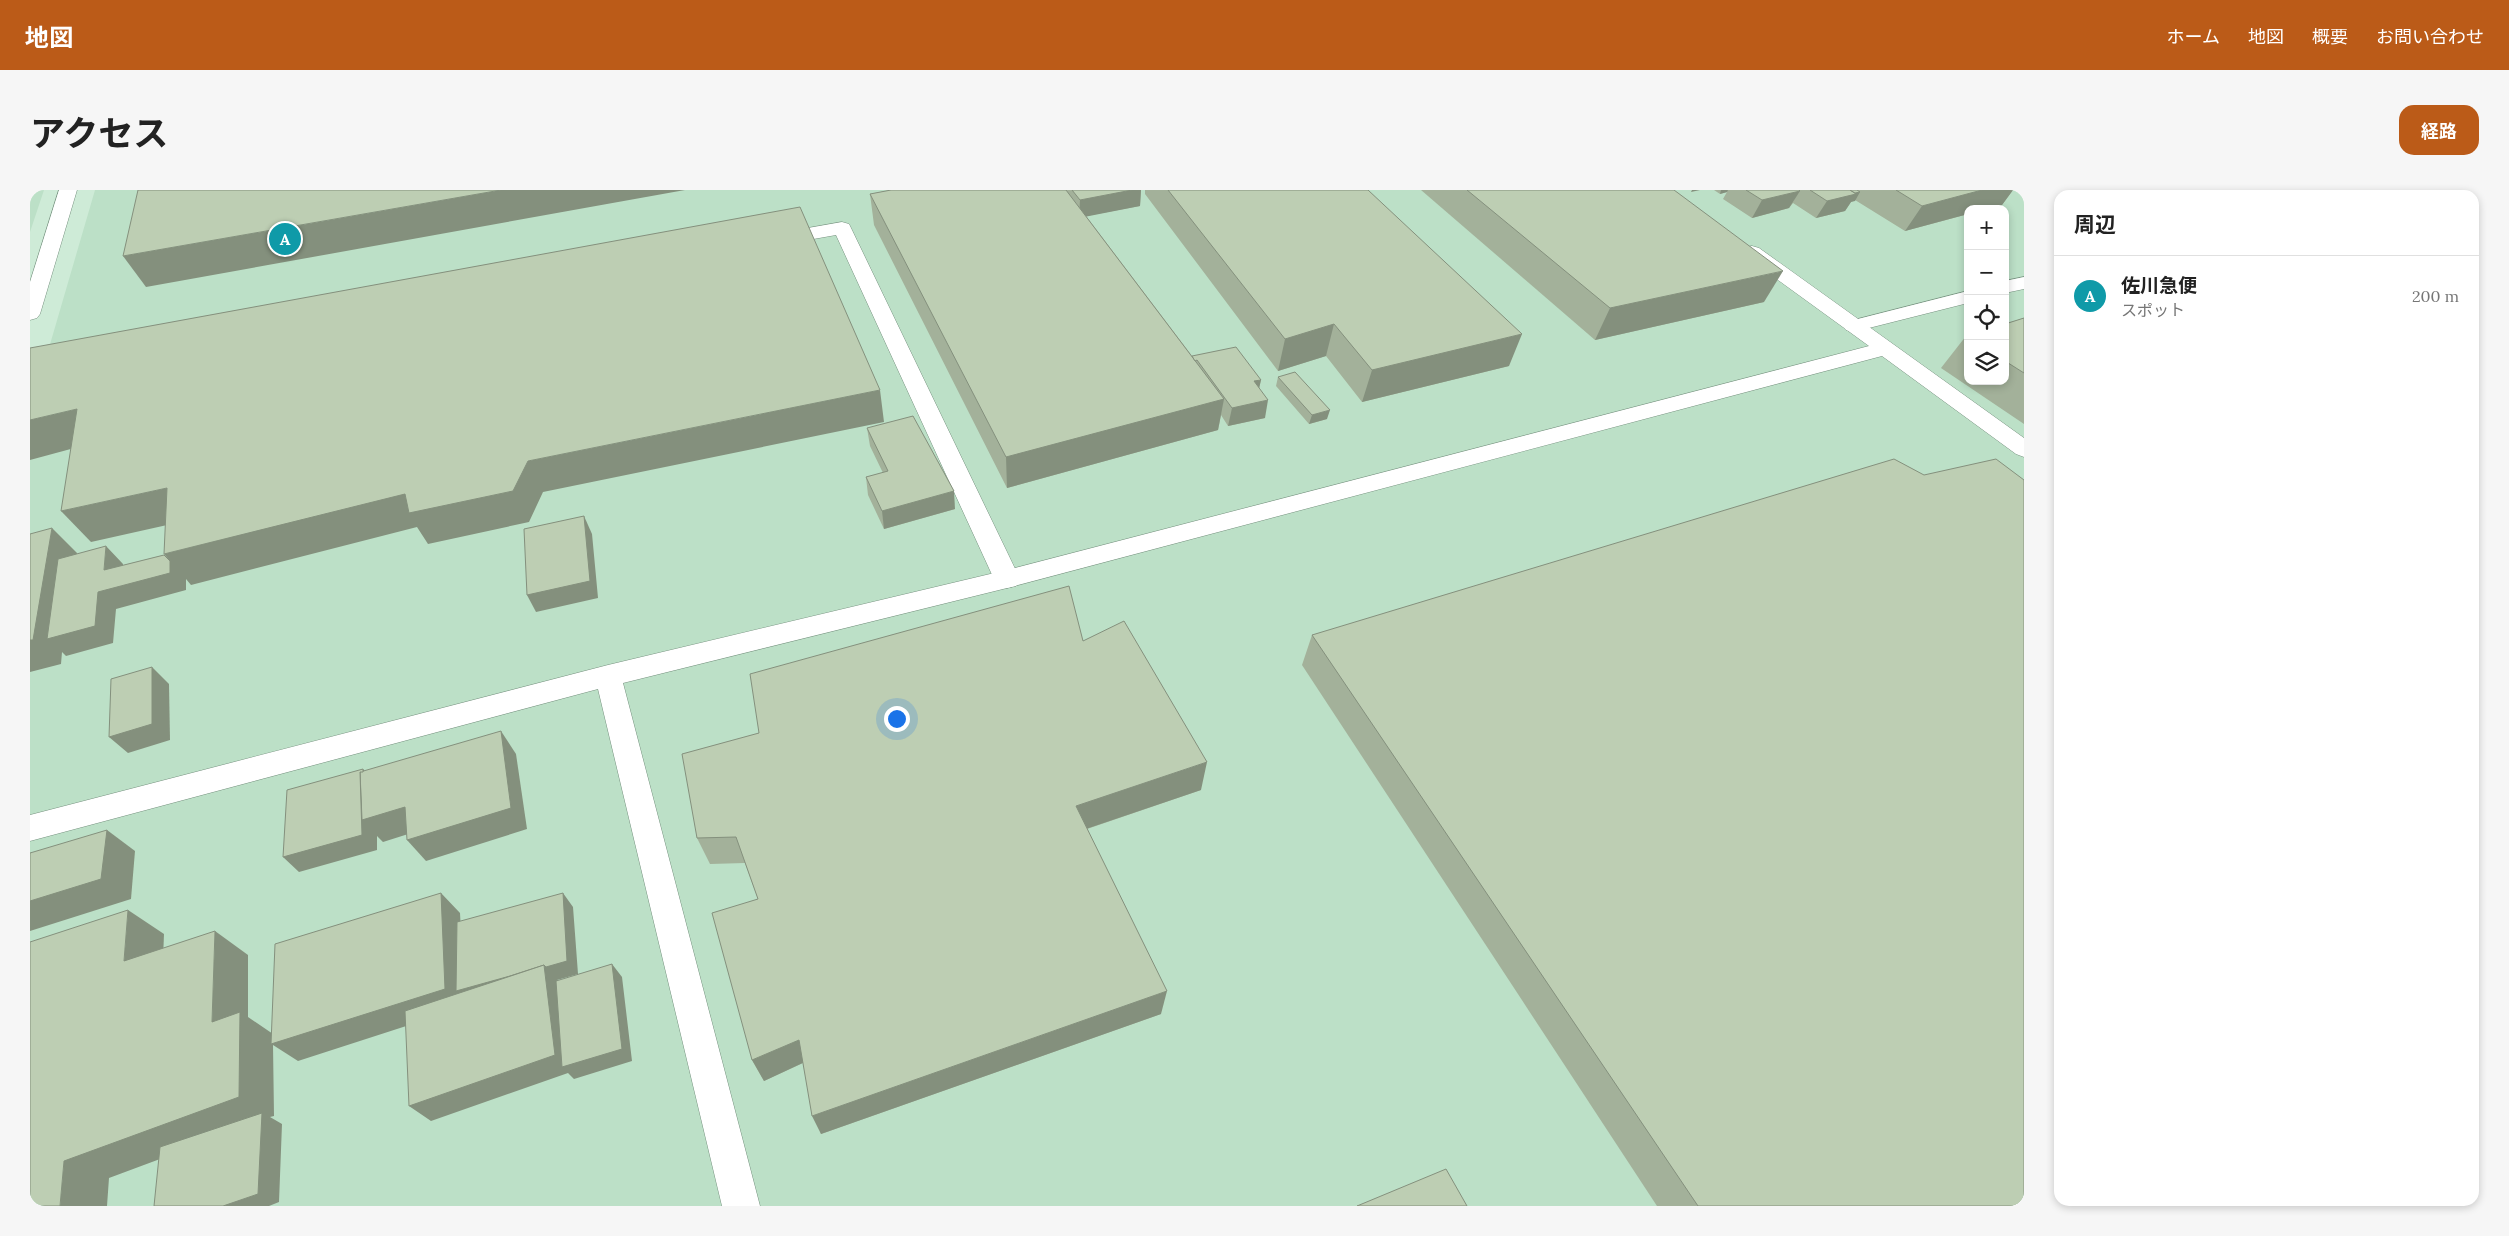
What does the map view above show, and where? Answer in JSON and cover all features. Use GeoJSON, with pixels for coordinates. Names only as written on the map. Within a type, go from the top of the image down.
{"type":"FeatureCollection","features":[{"type":"Feature","properties":{"kind":"street"},"geometry":{"type":"LineString","coordinates":[[30,314],[68,190]]}},
{"type":"Feature","properties":{"kind":"street"},"geometry":{"type":"LineString","coordinates":[[754,244],[842,228],[1007,579]]}},
{"type":"Feature","properties":{"kind":"street"},"geometry":{"type":"LineString","coordinates":[[1740,243],[1883,349],[2024,449]]}},
{"type":"Feature","properties":{"kind":"street"},"geometry":{"type":"LineString","coordinates":[[2009,286],[2024,283]]}},
{"type":"Feature","properties":{"kind":"street"},"geometry":{"type":"LineString","coordinates":[[1853,326],[1964,298]]}},
{"type":"Feature","properties":{"kind":"street"},"geometry":{"type":"LineString","coordinates":[[30,828],[608,676],[1007,579],[1883,349]]}},
{"type":"Feature","properties":{"kind":"street"},"geometry":{"type":"LineString","coordinates":[[608,676],[741,1206]]}},
{"type":"Feature","properties":{"kind":"shaded area"},"geometry":{"type":"Polygon","coordinates":[[[30,190],[44,190],[30,232],[30,190]]]}},
{"type":"Feature","properties":{"kind":"shaded area"},"geometry":{"type":"Polygon","coordinates":[[[95,190],[2024,190],[2024,1206],[30,1206],[30,413],[95,190]]]}},
{"type":"Feature","properties":{"kind":"building"},"geometry":{"type":"Polygon","coordinates":[[[138,190],[501,190],[123,256],[138,190]]]}},
{"type":"Feature","properties":{"kind":"building"},"geometry":{"type":"Polygon","coordinates":[[[891,190],[1066,190],[1224,399],[1006,457],[870,194],[891,190]]]}},
{"type":"Feature","properties":{"kind":"building"},"geometry":{"type":"Polygon","coordinates":[[[1072,190],[1132,190],[1080,200],[1072,190]]]}},
{"type":"Feature","properties":{"kind":"building"},"geometry":{"type":"Polygon","coordinates":[[[1168,190],[1368,190],[1522,334],[1372,370],[1334,324],[1285,339],[1168,190]]]}},
{"type":"Feature","properties":{"kind":"building"},"geometry":{"type":"Polygon","coordinates":[[[1467,190],[1674,190],[1783,271],[1610,308],[1467,190]]]}},
{"type":"Feature","properties":{"kind":"building"},"geometry":{"type":"Polygon","coordinates":[[[1746,190],[1799,190],[1800,191],[1762,200],[1746,190]]]}},
{"type":"Feature","properties":{"kind":"building"},"geometry":{"type":"Polygon","coordinates":[[[1810,190],[1850,190],[1856,194],[1827,201],[1810,190]]]}},
{"type":"Feature","properties":{"kind":"building"},"geometry":{"type":"Polygon","coordinates":[[[1850,190],[1857,190],[1860,192],[1855,193],[1850,190]]]}},
{"type":"Feature","properties":{"kind":"building"},"geometry":{"type":"Polygon","coordinates":[[[1896,190],[1982,190],[1922,206],[1896,190]]]}},
{"type":"Feature","properties":{"kind":"building"},"geometry":{"type":"Polygon","coordinates":[[[800,207],[880,390],[528,461],[513,491],[409,513],[405,494],[164,554],[167,488],[61,511],[77,409],[30,420],[30,348],[800,207]]]}},
{"type":"Feature","properties":{"kind":"building"},"geometry":{"type":"Polygon","coordinates":[[[2024,318],[2024,373],[2009,364],[2009,323],[2024,318]]]}},
{"type":"Feature","properties":{"kind":"building"},"geometry":{"type":"Polygon","coordinates":[[[1236,347],[1261,380],[1254,381],[1268,400],[1232,408],[1197,360],[1195,361],[1192,356],[1236,347]]]}},
{"type":"Feature","properties":{"kind":"building"},"geometry":{"type":"Polygon","coordinates":[[[1295,372],[1330,410],[1312,415],[1278,377],[1295,372]]]}},
{"type":"Feature","properties":{"kind":"building"},"geometry":{"type":"Polygon","coordinates":[[[913,416],[954,491],[882,511],[866,477],[888,471],[867,428],[913,416]]]}},
{"type":"Feature","properties":{"kind":"building"},"geometry":{"type":"Polygon","coordinates":[[[1894,459],[1924,475],[1996,459],[2024,480],[2024,1206],[1698,1206],[1312,635],[1894,459]]]}},
{"type":"Feature","properties":{"kind":"building"},"geometry":{"type":"Polygon","coordinates":[[[584,516],[590,581],[527,595],[524,529],[584,516]]]}},
{"type":"Feature","properties":{"kind":"building"},"geometry":{"type":"Polygon","coordinates":[[[52,528],[33,640],[30,640],[30,534],[52,528]]]}},
{"type":"Feature","properties":{"kind":"building"},"geometry":{"type":"Polygon","coordinates":[[[106,546],[104,570],[164,555],[170,561],[170,573],[98,592],[95,626],[47,639],[58,559],[106,546]]]}},
{"type":"Feature","properties":{"kind":"building"},"geometry":{"type":"Polygon","coordinates":[[[1069,586],[1083,641],[1124,621],[1207,762],[1076,806],[1167,991],[812,1116],[799,1040],[752,1060],[712,913],[758,899],[736,837],[697,838],[682,754],[759,733],[750,674],[1069,586]]]}},
{"type":"Feature","properties":{"kind":"building"},"geometry":{"type":"Polygon","coordinates":[[[152,667],[152,724],[109,737],[111,679],[152,667]]]}},
{"type":"Feature","properties":{"kind":"building"},"geometry":{"type":"Polygon","coordinates":[[[501,731],[511,808],[407,840],[405,807],[362,820],[360,772],[501,731]]]}},
{"type":"Feature","properties":{"kind":"building"},"geometry":{"type":"Polygon","coordinates":[[[363,769],[363,772],[360,772],[362,835],[283,857],[287,790],[363,769]]]}},
{"type":"Feature","properties":{"kind":"building"},"geometry":{"type":"Polygon","coordinates":[[[107,830],[101,879],[30,901],[30,853],[107,830]]]}},
{"type":"Feature","properties":{"kind":"building"},"geometry":{"type":"Polygon","coordinates":[[[441,893],[445,989],[271,1044],[275,944],[441,893]]]}},
{"type":"Feature","properties":{"kind":"building"},"geometry":{"type":"Polygon","coordinates":[[[563,893],[567,961],[546,967],[544,965],[456,991],[457,922],[563,893]]]}},
{"type":"Feature","properties":{"kind":"building"},"geometry":{"type":"Polygon","coordinates":[[[128,910],[124,961],[215,931],[212,1022],[240,1012],[239,1097],[64,1161],[60,1206],[30,1206],[30,942],[128,910]]]}},
{"type":"Feature","properties":{"kind":"building"},"geometry":{"type":"Polygon","coordinates":[[[612,964],[622,1049],[562,1067],[556,981],[612,964]]]}},
{"type":"Feature","properties":{"kind":"building"},"geometry":{"type":"Polygon","coordinates":[[[544,965],[555,1055],[409,1106],[405,1011],[544,965]]]}},
{"type":"Feature","properties":{"kind":"building"},"geometry":{"type":"Polygon","coordinates":[[[262,1113],[258,1194],[223,1206],[154,1206],[160,1147],[262,1113]]]}},
{"type":"Feature","properties":{"kind":"building"},"geometry":{"type":"Polygon","coordinates":[[[1446,1169],[1467,1206],[1357,1206],[1446,1169]]]}},
{"type":"Feature","properties":{"kind":"place","name":"佐川急便"},"geometry":{"type":"Point","coordinates":[285,239]}}]}
